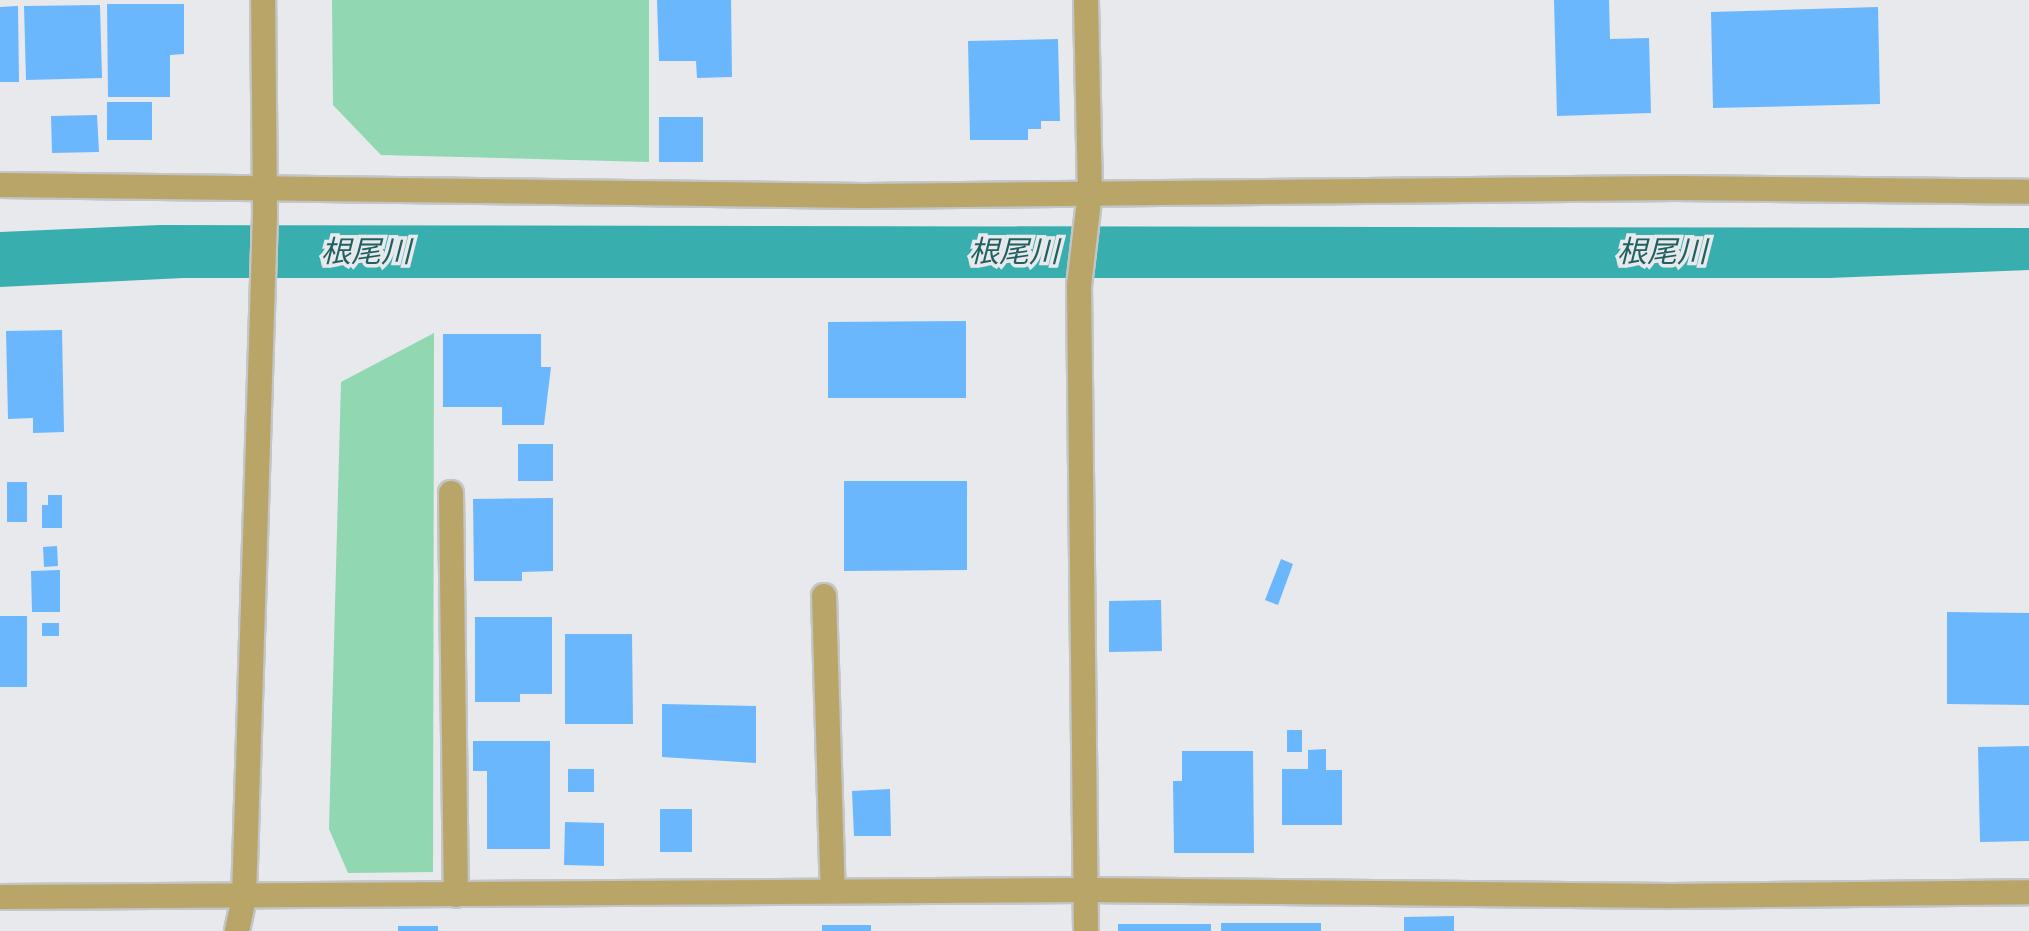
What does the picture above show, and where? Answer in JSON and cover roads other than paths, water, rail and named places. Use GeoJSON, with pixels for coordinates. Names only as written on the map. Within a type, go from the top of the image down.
{"type":"FeatureCollection","features":[{"type":"Feature","properties":{"kind":"street"},"geometry":{"type":"LineString","coordinates":[[237,931],[244,898],[266,185],[263,0]]}},
{"type":"Feature","properties":{"kind":"street"},"geometry":{"type":"LineString","coordinates":[[1086,0],[1090,193],[1079,286],[1086,931]]}},
{"type":"Feature","properties":{"kind":"street"},"geometry":{"type":"LineString","coordinates":[[0,185],[266,185],[864,196],[2029,192]]}},
{"type":"Feature","properties":{"kind":"street"},"geometry":{"type":"LineString","coordinates":[[451,493],[456,895]]}},
{"type":"Feature","properties":{"kind":"street"},"geometry":{"type":"LineString","coordinates":[[824,596],[833,891]]}},
{"type":"Feature","properties":{"kind":"street"},"geometry":{"type":"LineString","coordinates":[[0,897],[244,898],[1085,890],[1671,896],[2029,892]]}},
{"type":"Feature","properties":{"kind":"water","name":"根尾川"},"geometry":{"type":"Polygon","coordinates":[[[160,225],[2029,228],[2029,270],[1829,278],[183,278],[0,287],[0,232],[160,225]]]}}]}
